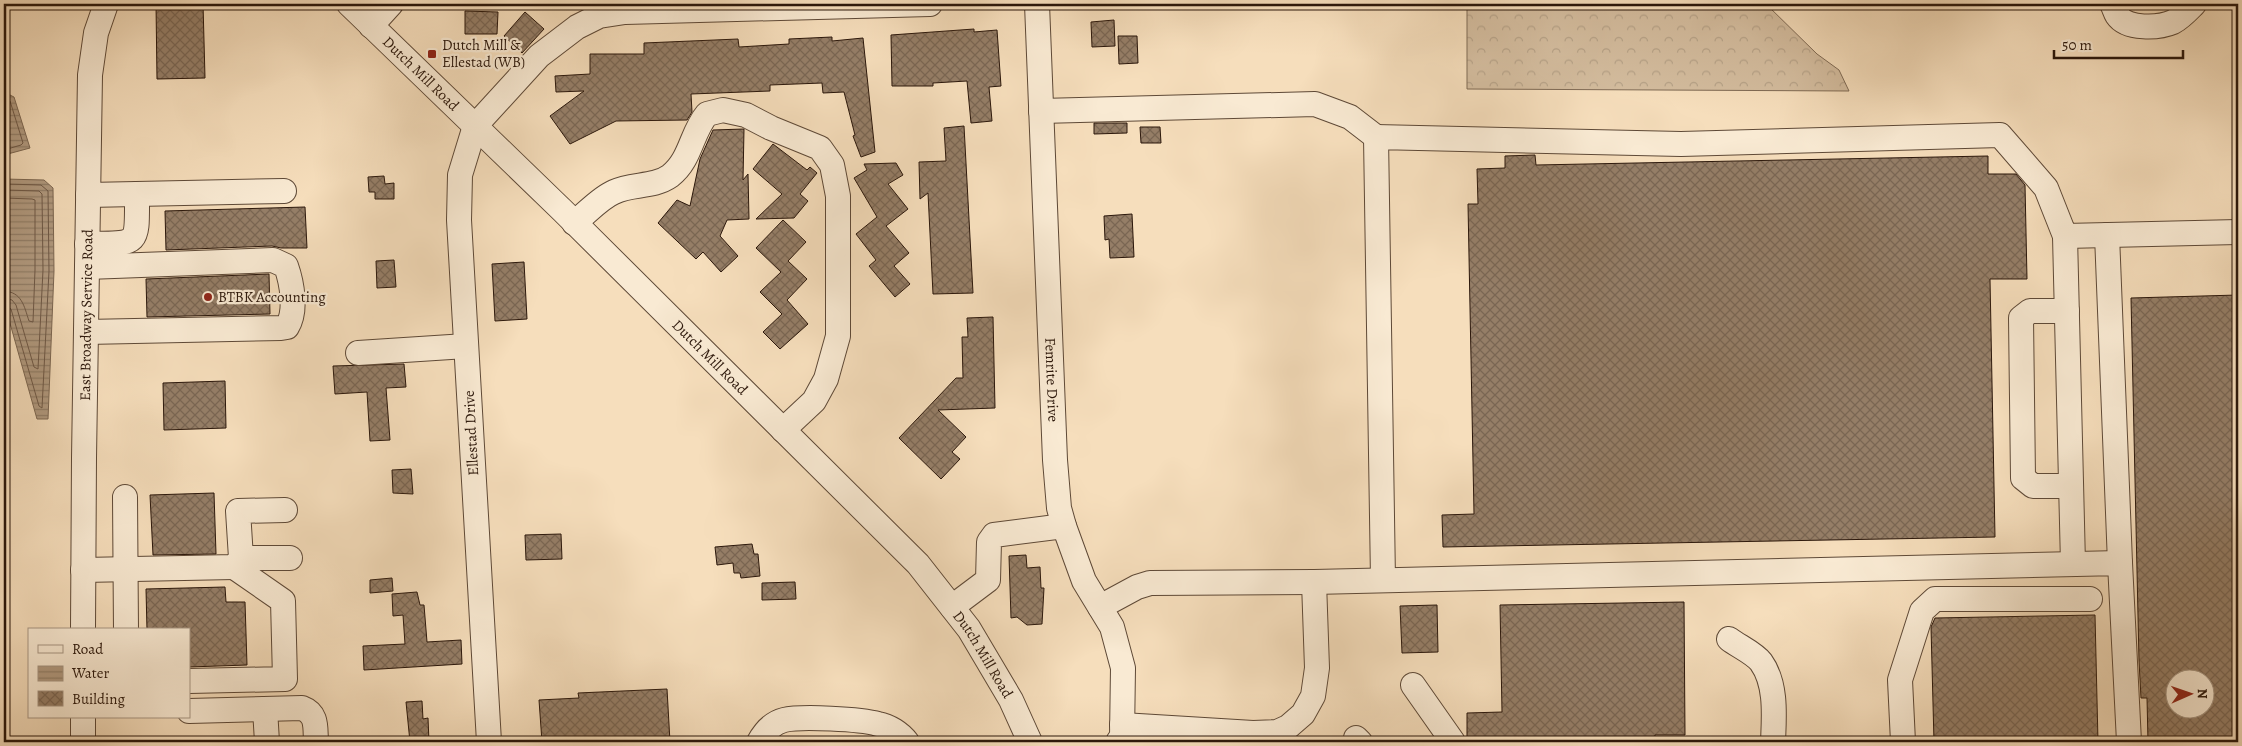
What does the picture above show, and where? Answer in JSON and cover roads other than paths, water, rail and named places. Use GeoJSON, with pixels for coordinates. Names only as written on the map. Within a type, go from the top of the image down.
{"type":"FeatureCollection","features":[{"type":"Feature","properties":{"kind":"street","name":"Dutch Mill Road"},"geometry":{"type":"LineString","coordinates":[[349,4],[574,223],[918,564],[969,629],[1011,700],[1030,742]]}},
{"type":"Feature","properties":{"kind":"street"},"geometry":{"type":"LineString","coordinates":[[371,26],[391,4]]}},
{"type":"Feature","properties":{"kind":"street"},"geometry":{"type":"LineString","coordinates":[[475,126],[539,56],[577,27],[599,16],[625,12],[930,4]]}},
{"type":"Feature","properties":{"kind":"street","name":"Femrite Drive"},"geometry":{"type":"LineString","coordinates":[[1037,4],[1055,460],[1059,508],[1084,581],[1112,627],[1123,668],[1120,734]]}},
{"type":"Feature","properties":{"kind":"street"},"geometry":{"type":"LineString","coordinates":[[2112,4],[2117,16],[2126,22],[2137,26],[2158,26],[2172,22],[2184,15],[2194,4]]}},
{"type":"Feature","properties":{"kind":"street","name":"East Broadway Service Road"},"geometry":{"type":"LineString","coordinates":[[83,628],[91,53],[102,5]]}},
{"type":"Feature","properties":{"kind":"street"},"geometry":{"type":"LineString","coordinates":[[1041,111],[1315,104],[1350,117],[1376,137],[1681,144],[2000,135],[2046,188],[2066,236],[2073,564]]}},
{"type":"Feature","properties":{"kind":"street"},"geometry":{"type":"LineString","coordinates":[[574,223],[614,192],[656,184],[670,176],[685,160],[700,123],[707,114],[723,110],[746,115],[771,128],[820,148],[832,165],[838,196],[838,336],[826,379],[814,400],[783,430]]}},
{"type":"Feature","properties":{"kind":"street","name":"Ellestad Drive"},"geometry":{"type":"LineString","coordinates":[[475,126],[460,175],[459,220],[489,742]]}},
{"type":"Feature","properties":{"kind":"street"},"geometry":{"type":"LineString","coordinates":[[1376,137],[1383,580]]}},
{"type":"Feature","properties":{"kind":"street"},"geometry":{"type":"LineString","coordinates":[[88,194],[284,191]]}},
{"type":"Feature","properties":{"kind":"street"},"geometry":{"type":"LineString","coordinates":[[87,244],[125,243],[132,240],[137,230],[137,194]]}},
{"type":"Feature","properties":{"kind":"street"},"geometry":{"type":"LineString","coordinates":[[2066,236],[2238,232]]}},
{"type":"Feature","properties":{"kind":"street"},"geometry":{"type":"LineString","coordinates":[[2106,235],[2129,742]]}},
{"type":"Feature","properties":{"kind":"street"},"geometry":{"type":"LineString","coordinates":[[86,332],[281,328],[287,327],[292,320],[291,280],[286,266],[273,260],[87,268]]}},
{"type":"Feature","properties":{"kind":"street"},"geometry":{"type":"LineString","coordinates":[[2067,311],[2030,311],[2021,318],[2024,478],[2033,486],[2071,486]]}},
{"type":"Feature","properties":{"kind":"street"},"geometry":{"type":"LineString","coordinates":[[358,353],[466,346]]}},
{"type":"Feature","properties":{"kind":"street"},"geometry":{"type":"LineString","coordinates":[[125,497],[126,628]]}},
{"type":"Feature","properties":{"kind":"street"},"geometry":{"type":"LineString","coordinates":[[237,563],[238,511],[285,510]]}},
{"type":"Feature","properties":{"kind":"street"},"geometry":{"type":"LineString","coordinates":[[952,607],[988,580],[989,542],[994,535],[1064,526]]}},
{"type":"Feature","properties":{"kind":"street"},"geometry":{"type":"LineString","coordinates":[[83,570],[237,563],[290,558]]}},
{"type":"Feature","properties":{"kind":"street"},"geometry":{"type":"LineString","coordinates":[[190,680],[285,679],[283,601],[237,563]]}},
{"type":"Feature","properties":{"kind":"street"},"geometry":{"type":"LineString","coordinates":[[1100,607],[1138,586],[1150,583],[1314,582],[2120,563]]}},
{"type":"Feature","properties":{"kind":"street"},"geometry":{"type":"LineString","coordinates":[[1120,734],[1254,733],[1277,732],[1288,727],[1303,714],[1313,696],[1317,668],[1314,582]]}},
{"type":"Feature","properties":{"kind":"street"},"geometry":{"type":"LineString","coordinates":[[1903,742],[1900,680],[1922,611],[1935,600],[2090,599]]}},
{"type":"Feature","properties":{"kind":"street"},"geometry":{"type":"LineString","coordinates":[[1729,639],[1761,661],[1774,702],[1773,742]]}},
{"type":"Feature","properties":{"kind":"street"},"geometry":{"type":"LineString","coordinates":[[1413,685],[1453,742]]}},
{"type":"Feature","properties":{"kind":"street"},"geometry":{"type":"LineString","coordinates":[[190,711],[302,708],[309,711],[314,718],[316,742]]}},
{"type":"Feature","properties":{"kind":"street"},"geometry":{"type":"LineString","coordinates":[[265,709],[267,742]]}},
{"type":"Feature","properties":{"kind":"street"},"geometry":{"type":"LineString","coordinates":[[83,718],[83,742]]}},
{"type":"Feature","properties":{"kind":"street"},"geometry":{"type":"LineString","coordinates":[[759,742],[765,730],[784,720],[818,719],[878,724],[901,735],[907,742]]}},
{"type":"Feature","properties":{"kind":"street"},"geometry":{"type":"LineString","coordinates":[[1356,742],[1356,738],[1360,742]]}},
{"type":"Feature","properties":{"kind":"water"},"geometry":{"type":"Polygon","coordinates":[[[4,92],[14,97],[30,148],[4,155],[4,92]]]}},
{"type":"Feature","properties":{"kind":"water"},"geometry":{"type":"Polygon","coordinates":[[[4,179],[44,180],[53,188],[54,271],[48,419],[37,419],[4,302],[4,179]]]}},
{"type":"Feature","properties":{"kind":"place","name":"Dutch Mill & Ellestad (WB)"},"geometry":{"type":"Point","coordinates":[432,54]}},
{"type":"Feature","properties":{"kind":"place","name":"BTBK Accounting"},"geometry":{"type":"Point","coordinates":[208,297]}}]}
